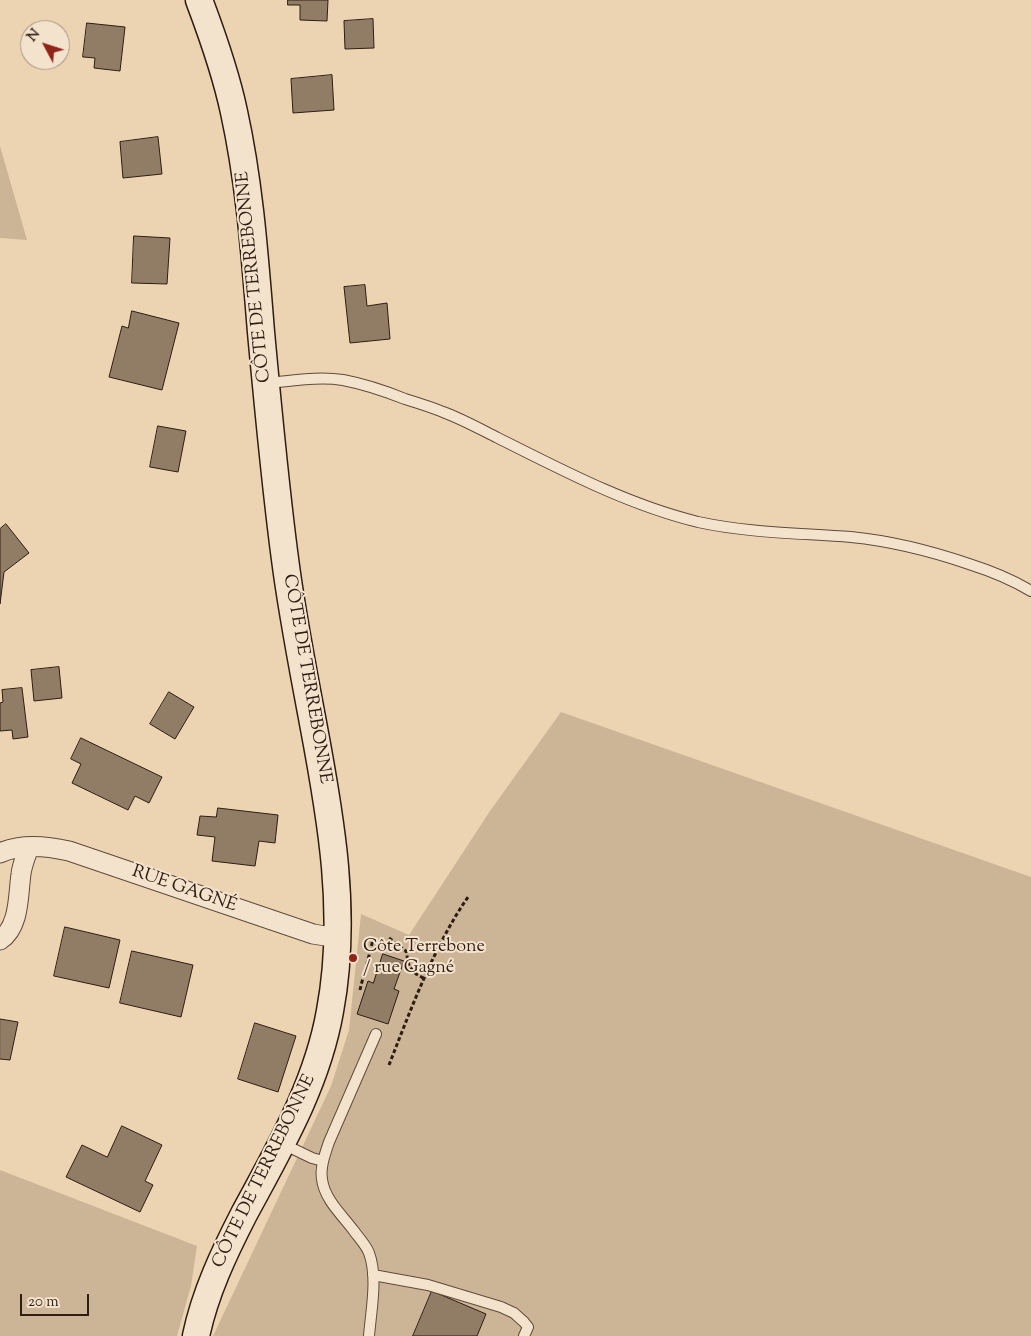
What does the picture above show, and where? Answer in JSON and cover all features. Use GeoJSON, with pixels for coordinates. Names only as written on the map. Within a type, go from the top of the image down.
{"type":"FeatureCollection","features":[{"type":"Feature","properties":{"kind":"main road","name":"CÔTE DE TERREBONNE"},"geometry":{"type":"LineString","coordinates":[[196,1336],[203,1308],[217,1271],[306,1092],[321,1052],[327,1029],[338,962],[338,898],[334,858],[322,770],[286,565],[245,170],[230,95],[216,47],[199,0]]}},
{"type":"Feature","properties":{"kind":"street","name":"RUE GAGNÉ"},"geometry":{"type":"LineString","coordinates":[[0,853],[7,850],[29,847],[54,848],[68,851],[313,934],[338,938]]}},
{"type":"Feature","properties":{"kind":"street"},"geometry":{"type":"LineString","coordinates":[[0,940],[8,933],[14,922],[21,872],[29,847]]}},
{"type":"Feature","properties":{"kind":"lane"},"geometry":{"type":"LineString","coordinates":[[266,383],[323,378],[343,380],[374,388],[444,412],[598,486],[674,515],[698,522],[744,529],[878,540],[918,549],[999,574],[1031,591]]}},
{"type":"Feature","properties":{"kind":"lane"},"geometry":{"type":"LineString","coordinates":[[369,1336],[373,1274],[372,1261],[367,1248],[334,1204],[324,1188],[322,1180],[323,1161],[329,1142],[376,1034]]}},
{"type":"Feature","properties":{"kind":"lane"},"geometry":{"type":"LineString","coordinates":[[282,1143],[312,1158],[323,1161]]}},
{"type":"Feature","properties":{"kind":"lane"},"geometry":{"type":"LineString","coordinates":[[373,1274],[428,1285],[508,1309],[519,1316],[528,1328],[524,1336]]}},
{"type":"Feature","properties":{"kind":"path"},"geometry":{"type":"LineString","coordinates":[[389,1065],[445,935],[468,897]]}},
{"type":"Feature","properties":{"kind":"path"},"geometry":{"type":"LineString","coordinates":[[358,998],[373,938]]}},
{"type":"Feature","properties":{"kind":"path"},"geometry":{"type":"LineString","coordinates":[[389,938],[406,951],[409,966],[416,974],[425,979]]}},
{"type":"Feature","properties":{"kind":"path"},"geometry":{"type":"LineString","coordinates":[[397,1032],[401,1034]]}},
{"type":"Feature","properties":{"kind":"shaded area"},"geometry":{"type":"Polygon","coordinates":[[[0,146],[27,240],[0,238],[0,146]]]}},
{"type":"Feature","properties":{"kind":"shaded area"},"geometry":{"type":"Polygon","coordinates":[[[561,712],[1031,877],[1031,1336],[213,1336],[331,1086],[349,1030],[361,914],[409,935],[490,811],[561,712]]]}},
{"type":"Feature","properties":{"kind":"shaded area"},"geometry":{"type":"Polygon","coordinates":[[[0,1170],[197,1246],[191,1286],[177,1336],[0,1336],[0,1170]]]}},
{"type":"Feature","properties":{"kind":"building"},"geometry":{"type":"Polygon","coordinates":[[[288,0],[328,0],[327,21],[300,20],[300,5],[288,5],[288,0]]]}},
{"type":"Feature","properties":{"kind":"building"},"geometry":{"type":"Polygon","coordinates":[[[373,19],[374,48],[345,49],[344,21],[373,19]]]}},
{"type":"Feature","properties":{"kind":"building"},"geometry":{"type":"Polygon","coordinates":[[[87,23],[125,27],[120,71],[94,68],[95,58],[83,57],[87,23]]]}},
{"type":"Feature","properties":{"kind":"building"},"geometry":{"type":"Polygon","coordinates":[[[332,75],[334,110],[293,113],[291,79],[332,75]]]}},
{"type":"Feature","properties":{"kind":"building"},"geometry":{"type":"Polygon","coordinates":[[[158,137],[162,174],[123,178],[120,142],[158,137]]]}},
{"type":"Feature","properties":{"kind":"building"},"geometry":{"type":"Polygon","coordinates":[[[134,236],[170,238],[167,284],[132,283],[134,236]]]}},
{"type":"Feature","properties":{"kind":"building"},"geometry":{"type":"Polygon","coordinates":[[[365,285],[367,306],[387,303],[390,339],[350,343],[344,287],[365,285]]]}},
{"type":"Feature","properties":{"kind":"building"},"geometry":{"type":"Polygon","coordinates":[[[132,311],[179,323],[162,390],[109,377],[122,326],[128,328],[132,311]]]}},
{"type":"Feature","properties":{"kind":"building"},"geometry":{"type":"Polygon","coordinates":[[[158,426],[186,431],[178,472],[150,467],[158,426]]]}},
{"type":"Feature","properties":{"kind":"building"},"geometry":{"type":"Polygon","coordinates":[[[6,524],[29,553],[4,572],[0,604],[0,529],[6,524]]]}},
{"type":"Feature","properties":{"kind":"building"},"geometry":{"type":"Polygon","coordinates":[[[59,667],[62,698],[34,701],[31,670],[59,667]]]}},
{"type":"Feature","properties":{"kind":"building"},"geometry":{"type":"Polygon","coordinates":[[[22,688],[28,737],[13,739],[12,730],[0,731],[0,703],[3,702],[2,690],[22,688]]]}},
{"type":"Feature","properties":{"kind":"building"},"geometry":{"type":"Polygon","coordinates":[[[169,692],[194,707],[175,739],[150,724],[169,692]]]}},
{"type":"Feature","properties":{"kind":"building"},"geometry":{"type":"Polygon","coordinates":[[[81,738],[162,777],[149,803],[135,796],[128,810],[72,783],[81,764],[71,759],[81,738]]]}},
{"type":"Feature","properties":{"kind":"building"},"geometry":{"type":"Polygon","coordinates":[[[218,808],[278,815],[275,843],[259,841],[255,866],[212,861],[215,837],[197,835],[200,816],[216,817],[218,808]]]}},
{"type":"Feature","properties":{"kind":"building"},"geometry":{"type":"Polygon","coordinates":[[[65,927],[120,940],[109,988],[54,976],[65,927]]]}},
{"type":"Feature","properties":{"kind":"building"},"geometry":{"type":"Polygon","coordinates":[[[132,951],[193,965],[181,1017],[120,1003],[132,951]]]}},
{"type":"Feature","properties":{"kind":"building"},"geometry":{"type":"Polygon","coordinates":[[[383,954],[404,961],[394,989],[399,991],[388,1024],[357,1014],[368,981],[373,983],[383,954]]]}},
{"type":"Feature","properties":{"kind":"building"},"geometry":{"type":"Polygon","coordinates":[[[0,1019],[18,1022],[10,1060],[0,1059],[0,1019]]]}},
{"type":"Feature","properties":{"kind":"building"},"geometry":{"type":"Polygon","coordinates":[[[255,1023],[296,1036],[278,1092],[238,1079],[255,1023]]]}},
{"type":"Feature","properties":{"kind":"building"},"geometry":{"type":"Polygon","coordinates":[[[122,1126],[162,1145],[145,1181],[153,1185],[140,1212],[66,1177],[82,1145],[107,1157],[122,1126]]]}},
{"type":"Feature","properties":{"kind":"building"},"geometry":{"type":"Polygon","coordinates":[[[432,1291],[486,1314],[477,1336],[413,1336],[432,1291]]]}},
{"type":"Feature","properties":{"kind":"place","name":"Côte Terrebone / rue Gagné"},"geometry":{"type":"Point","coordinates":[353,958]}}]}
